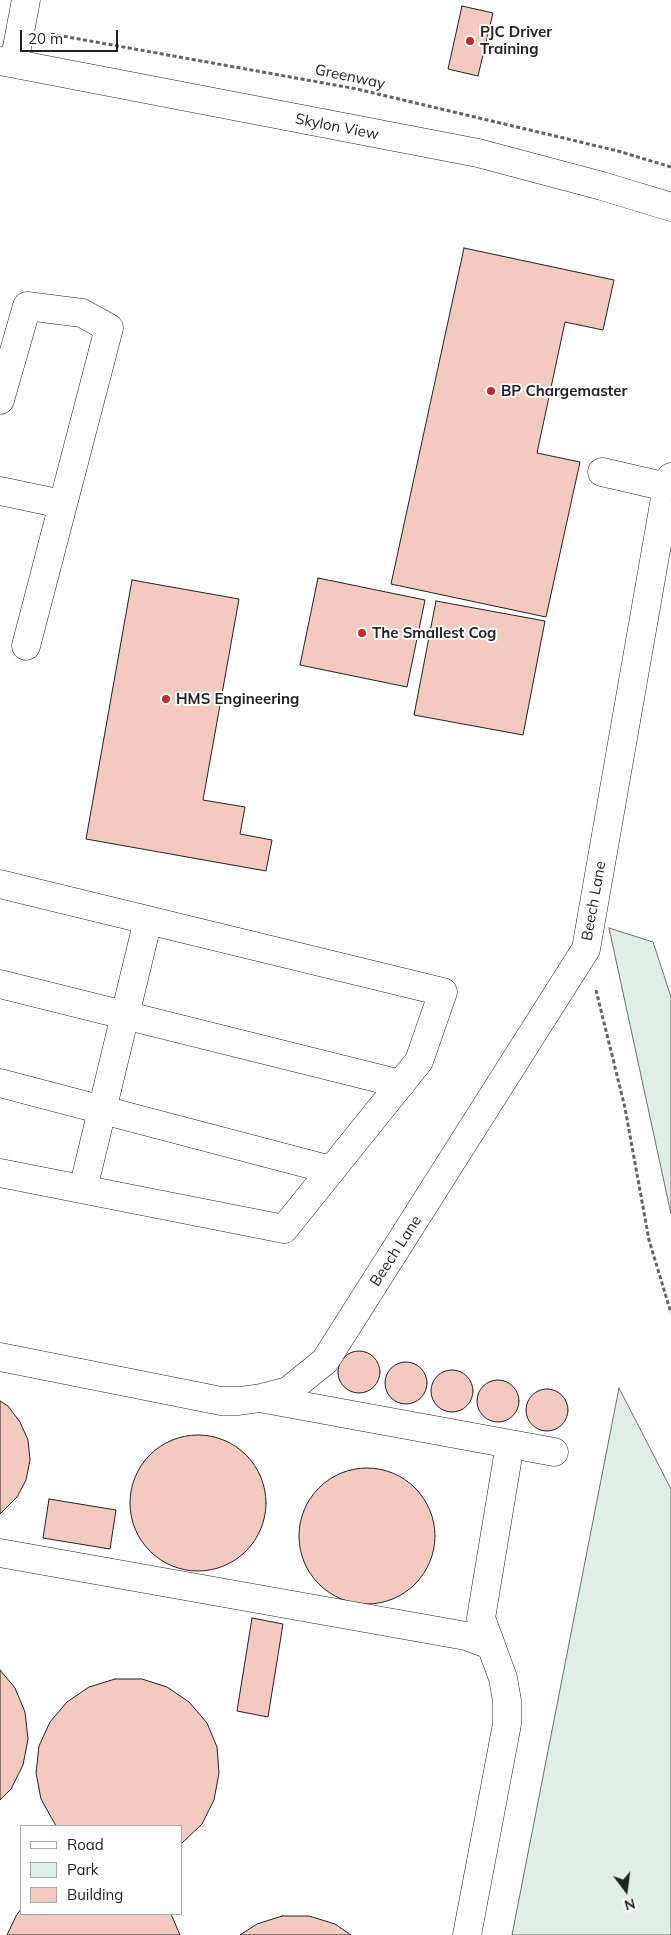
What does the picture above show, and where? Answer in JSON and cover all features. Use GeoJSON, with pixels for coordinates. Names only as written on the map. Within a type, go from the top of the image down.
{"type":"FeatureCollection","features":[{"type":"Feature","properties":{"kind":"street"},"geometry":{"type":"LineString","coordinates":[[7,62],[21,28],[26,0]]}},
{"type":"Feature","properties":{"kind":"street","name":"Skylon View"},"geometry":{"type":"LineString","coordinates":[[7,62],[478,153],[602,186],[671,207]]}},
{"type":"Feature","properties":{"kind":"street"},"geometry":{"type":"LineString","coordinates":[[0,400],[27,306],[82,313],[108,328],[26,646]]}},
{"type":"Feature","properties":{"kind":"street"},"geometry":{"type":"LineString","coordinates":[[602,472],[669,482]]}},
{"type":"Feature","properties":{"kind":"street","name":"Beech Lane"},"geometry":{"type":"LineString","coordinates":[[261,1398],[288,1391],[326,1361],[586,949],[669,482]]}},
{"type":"Feature","properties":{"kind":"street"},"geometry":{"type":"LineString","coordinates":[[0,491],[62,504]]}},
{"type":"Feature","properties":{"kind":"street"},"geometry":{"type":"LineString","coordinates":[[0,884],[443,992],[420,1061],[284,1229],[0,1173]]}},
{"type":"Feature","properties":{"kind":"street"},"geometry":{"type":"LineString","coordinates":[[83,1189],[148,920]]}},
{"type":"Feature","properties":{"kind":"street"},"geometry":{"type":"LineString","coordinates":[[0,984],[401,1084]]}},
{"type":"Feature","properties":{"kind":"street"},"geometry":{"type":"LineString","coordinates":[[0,1083],[331,1170]]}},
{"type":"Feature","properties":{"kind":"street"},"geometry":{"type":"LineString","coordinates":[[0,1357],[221,1400],[261,1398],[554,1452]]}},
{"type":"Feature","properties":{"kind":"street"},"geometry":{"type":"LineString","coordinates":[[468,1935],[507,1724],[507,1701],[503,1678],[481,1618],[510,1444]]}},
{"type":"Feature","properties":{"kind":"street"},"geometry":{"type":"LineString","coordinates":[[0,1553],[466,1636],[490,1645]]}},
{"type":"Feature","properties":{"kind":"path","name":"Greenway"},"geometry":{"type":"LineString","coordinates":[[21,28],[357,89],[618,151],[671,167]]}},
{"type":"Feature","properties":{"kind":"path"},"geometry":{"type":"LineString","coordinates":[[586,949],[624,1108],[649,1240],[671,1313]]}},
{"type":"Feature","properties":{"kind":"green space"},"geometry":{"type":"Polygon","coordinates":[[[609,928],[653,942],[671,997],[671,1214],[609,928]]]}},
{"type":"Feature","properties":{"kind":"green space"},"geometry":{"type":"Polygon","coordinates":[[[619,1388],[671,1489],[671,1935],[512,1935],[619,1388]]]}},
{"type":"Feature","properties":{"kind":"building","name":"PJC Driver Training"},"geometry":{"type":"Polygon","coordinates":[[[462,6],[493,13],[478,76],[448,69],[462,6]]]}},
{"type":"Feature","properties":{"kind":"building","name":"BP Chargemaster"},"geometry":{"type":"Polygon","coordinates":[[[464,248],[614,280],[603,330],[565,322],[537,453],[580,462],[546,617],[391,584],[464,248]]]}},
{"type":"Feature","properties":{"kind":"building","name":"The Smallest Cog"},"geometry":{"type":"Polygon","coordinates":[[[318,578],[425,600],[407,687],[300,665],[318,578]]]}},
{"type":"Feature","properties":{"kind":"building","name":"HMS Engineering"},"geometry":{"type":"Polygon","coordinates":[[[132,580],[239,599],[203,800],[245,807],[240,834],[272,840],[266,871],[86,839],[132,580]]]}},
{"type":"Feature","properties":{"kind":"building"},"geometry":{"type":"Polygon","coordinates":[[[436,601],[545,621],[523,735],[414,715],[436,601]]]}},
{"type":"Feature","properties":{"kind":"building"},"geometry":{"type":"Polygon","coordinates":[[[359,1351],[374,1357],[380,1372],[374,1387],[359,1393],[344,1387],[338,1372],[344,1357],[359,1351]]]}},
{"type":"Feature","properties":{"kind":"building"},"geometry":{"type":"Polygon","coordinates":[[[406,1362],[421,1368],[427,1383],[421,1398],[406,1404],[391,1398],[385,1383],[391,1368],[406,1362]]]}},
{"type":"Feature","properties":{"kind":"building"},"geometry":{"type":"Polygon","coordinates":[[[452,1370],[467,1376],[473,1391],[467,1406],[452,1412],[437,1406],[431,1391],[437,1376],[452,1370]]]}},
{"type":"Feature","properties":{"kind":"building"},"geometry":{"type":"Polygon","coordinates":[[[498,1380],[513,1386],[519,1401],[513,1416],[498,1422],[483,1416],[477,1401],[483,1386],[498,1380]]]}},
{"type":"Feature","properties":{"kind":"building"},"geometry":{"type":"Polygon","coordinates":[[[547,1389],[562,1395],[568,1410],[562,1425],[547,1431],[532,1425],[526,1410],[532,1395],[547,1389]]]}},
{"type":"Feature","properties":{"kind":"building"},"geometry":{"type":"Polygon","coordinates":[[[0,1401],[8,1406],[20,1422],[28,1440],[30,1460],[26,1480],[17,1497],[0,1514],[0,1401]]]}},
{"type":"Feature","properties":{"kind":"building"},"geometry":{"type":"Polygon","coordinates":[[[198,1435],[224,1440],[236,1446],[246,1455],[255,1465],[261,1477],[266,1503],[261,1529],[255,1541],[246,1551],[236,1560],[224,1566],[198,1571],[172,1566],[160,1560],[150,1551],[141,1541],[135,1529],[130,1503],[135,1477],[141,1465],[150,1455],[160,1446],[172,1440],[198,1435]]]}},
{"type":"Feature","properties":{"kind":"building"},"geometry":{"type":"Polygon","coordinates":[[[367,1468],[393,1473],[405,1479],[415,1488],[424,1498],[430,1510],[435,1536],[430,1562],[424,1574],[415,1584],[405,1593],[393,1599],[367,1604],[341,1599],[329,1593],[319,1584],[310,1574],[304,1562],[299,1536],[304,1510],[310,1498],[319,1488],[329,1479],[341,1473],[367,1468]]]}},
{"type":"Feature","properties":{"kind":"building"},"geometry":{"type":"Polygon","coordinates":[[[49,1499],[116,1510],[110,1549],[43,1538],[49,1499]]]}},
{"type":"Feature","properties":{"kind":"building"},"geometry":{"type":"Polygon","coordinates":[[[252,1618],[283,1624],[268,1717],[237,1711],[252,1618]]]}},
{"type":"Feature","properties":{"kind":"building"},"geometry":{"type":"Polygon","coordinates":[[[0,1670],[15,1688],[25,1712],[28,1739],[23,1765],[11,1789],[0,1800],[0,1670]]]}},
{"type":"Feature","properties":{"kind":"building"},"geometry":{"type":"Polygon","coordinates":[[[115,1679],[142,1679],[167,1687],[189,1702],[207,1723],[217,1747],[219,1773],[214,1800],[202,1824],[182,1843],[182,1825],[55,1825],[41,1799],[36,1773],[39,1746],[50,1722],[67,1702],[89,1687],[115,1679]]]}},
{"type":"Feature","properties":{"kind":"building"},"geometry":{"type":"Polygon","coordinates":[[[20,1910],[20,1915],[171,1915],[180,1935],[7,1935],[20,1910]]]}},
{"type":"Feature","properties":{"kind":"building"},"geometry":{"type":"Polygon","coordinates":[[[282,1916],[309,1916],[335,1924],[351,1935],[240,1935],[257,1924],[282,1916]]]}},
{"type":"Feature","properties":{"kind":"place","name":"PJC Driver Training"},"geometry":{"type":"Point","coordinates":[470,41]}},
{"type":"Feature","properties":{"kind":"place","name":"BP Chargemaster"},"geometry":{"type":"Point","coordinates":[491,391]}},
{"type":"Feature","properties":{"kind":"place","name":"The Smallest Cog"},"geometry":{"type":"Point","coordinates":[362,633]}},
{"type":"Feature","properties":{"kind":"place","name":"HMS Engineering"},"geometry":{"type":"Point","coordinates":[166,699]}}]}
